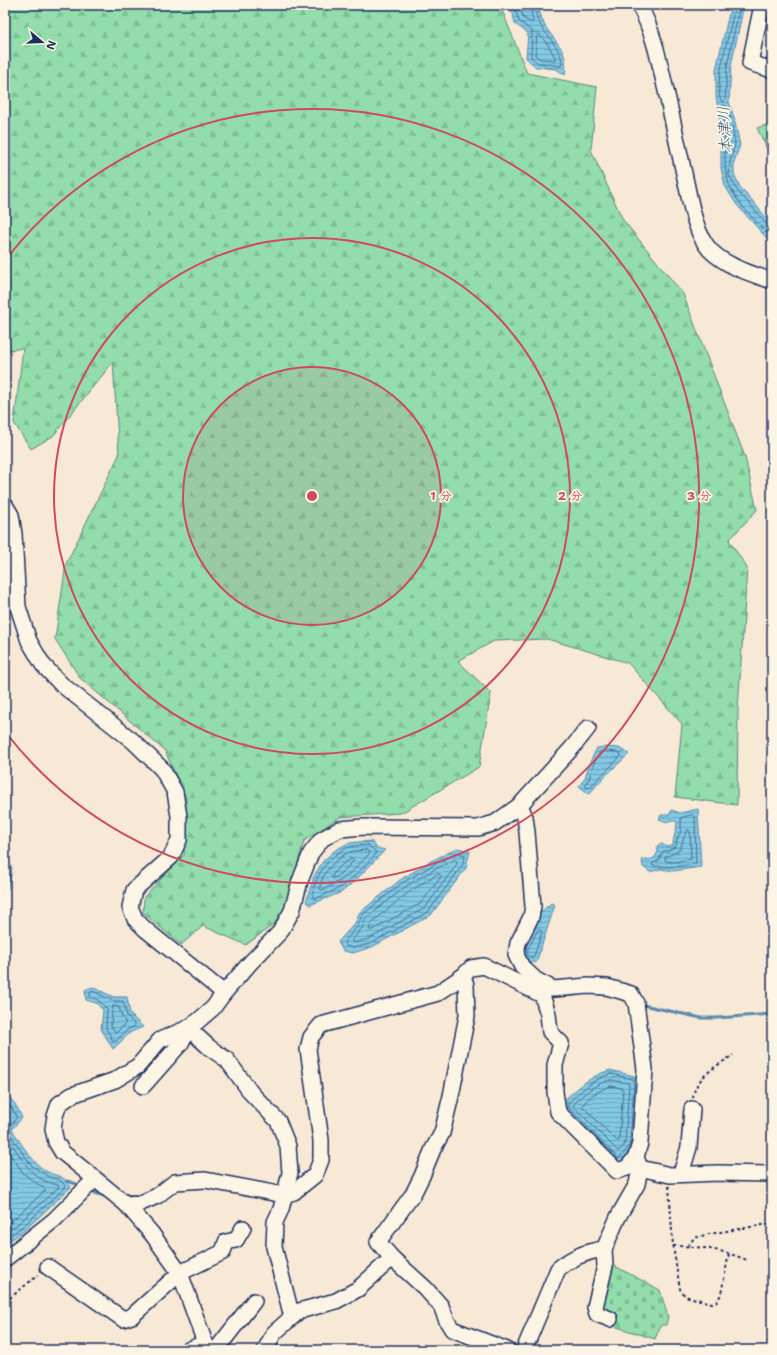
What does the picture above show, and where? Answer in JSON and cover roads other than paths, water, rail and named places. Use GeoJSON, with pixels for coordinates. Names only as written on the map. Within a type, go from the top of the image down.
{"type":"FeatureCollection","features":[{"type":"Feature","properties":{"kind":"street"},"geometry":{"type":"LineString","coordinates":[[639,5],[651,34],[661,68],[692,210],[702,237],[709,249],[731,266],[772,281]]}},
{"type":"Feature","properties":{"kind":"street"},"geometry":{"type":"LineString","coordinates":[[762,5],[750,63],[772,70]]}},
{"type":"Feature","properties":{"kind":"street"},"geometry":{"type":"LineString","coordinates":[[5,505],[10,515],[14,534],[18,607],[29,641],[43,665],[61,684],[134,741],[162,769],[176,792],[179,816],[178,840],[171,857],[134,890],[130,907],[135,919],[145,929],[224,993]]}},
{"type":"Feature","properties":{"kind":"street"},"geometry":{"type":"LineString","coordinates":[[210,1348],[180,1273],[152,1234],[126,1204],[62,1152],[56,1142],[53,1129],[59,1104],[72,1095],[115,1080],[138,1066],[160,1040],[188,1028],[213,1008],[250,963],[280,932],[292,911],[300,881],[311,853],[322,839],[340,829],[363,827],[478,828],[496,823],[520,805],[572,748],[588,728]]}},
{"type":"Feature","properties":{"kind":"street"},"geometry":{"type":"LineString","coordinates":[[520,805],[525,817],[527,832],[533,906],[531,917],[518,943],[516,955],[522,967],[536,980],[553,989],[588,986],[607,988],[631,994],[636,1003],[645,1069],[637,1184],[618,1217],[604,1249],[605,1266],[595,1307],[596,1314],[610,1319]]}},
{"type":"Feature","properties":{"kind":"street"},"geometry":{"type":"LineString","coordinates":[[126,1204],[141,1203],[158,1196],[174,1182],[205,1180],[284,1195],[294,1192],[315,1175],[321,1160],[321,1140],[308,1049],[311,1036],[321,1025],[438,993],[463,976],[471,968],[484,966],[542,995],[548,1014],[550,1032],[561,1043],[555,1065],[555,1092],[558,1112],[617,1171],[638,1163],[675,1175],[718,1173],[772,1174]]}},
{"type":"Feature","properties":{"kind":"street"},"geometry":{"type":"LineString","coordinates":[[463,976],[466,984],[467,1016],[442,1133],[433,1149],[413,1194],[378,1242],[392,1258],[425,1288],[441,1306],[452,1329],[507,1350]]}},
{"type":"Feature","properties":{"kind":"street"},"geometry":{"type":"LineString","coordinates":[[188,1028],[210,1048],[227,1060],[252,1094],[278,1121],[288,1146],[290,1173],[281,1209],[274,1222],[274,1247],[292,1317]]}},
{"type":"Feature","properties":{"kind":"street"},"geometry":{"type":"LineString","coordinates":[[143,1086],[181,1043],[188,1028]]}},
{"type":"Feature","properties":{"kind":"street"},"geometry":{"type":"LineString","coordinates":[[675,1175],[690,1147],[692,1109]]}},
{"type":"Feature","properties":{"kind":"street"},"geometry":{"type":"LineString","coordinates":[[5,1259],[54,1220],[95,1179]]}},
{"type":"Feature","properties":{"kind":"street"},"geometry":{"type":"LineString","coordinates":[[48,1267],[124,1319],[132,1316],[180,1273],[223,1252],[226,1242],[236,1240],[243,1228]]}},
{"type":"Feature","properties":{"kind":"street"},"geometry":{"type":"LineString","coordinates":[[524,1350],[558,1269],[564,1264],[590,1251],[604,1249]]}},
{"type":"Feature","properties":{"kind":"street"},"geometry":{"type":"LineString","coordinates":[[265,1350],[274,1333],[299,1311],[336,1301],[358,1289],[392,1258]]}},
{"type":"Feature","properties":{"kind":"street"},"geometry":{"type":"LineString","coordinates":[[188,1350],[210,1348],[254,1301]]}},
{"type":"Feature","properties":{"kind":"water"},"geometry":{"type":"Polygon","coordinates":[[[506,5],[538,5],[544,24],[563,52],[566,66],[565,75],[556,69],[536,67],[526,58],[528,33],[515,24],[513,14],[506,5]]]}},
{"type":"Feature","properties":{"kind":"water","name":"本津川"},"geometry":{"type":"Polygon","coordinates":[[[731,5],[744,5],[731,66],[729,102],[740,145],[734,162],[734,174],[741,189],[772,225],[772,244],[736,204],[725,186],[721,168],[721,127],[716,97],[716,69],[731,5]]]}},
{"type":"Feature","properties":{"kind":"water"},"geometry":{"type":"Polygon","coordinates":[[[597,748],[619,748],[629,754],[604,777],[589,794],[579,786],[585,778],[589,764],[597,748]]]}},
{"type":"Feature","properties":{"kind":"water"},"geometry":{"type":"Polygon","coordinates":[[[698,809],[701,867],[674,871],[661,869],[650,872],[643,867],[642,859],[654,858],[658,851],[657,846],[662,844],[667,847],[673,845],[677,822],[672,820],[666,822],[659,819],[661,815],[669,815],[672,810],[680,813],[698,809]]]}},
{"type":"Feature","properties":{"kind":"water"},"geometry":{"type":"Polygon","coordinates":[[[371,841],[377,848],[385,850],[358,878],[342,892],[310,905],[306,902],[314,876],[323,861],[334,851],[348,843],[371,841]]]}},
{"type":"Feature","properties":{"kind":"water"},"geometry":{"type":"Polygon","coordinates":[[[458,848],[470,851],[466,868],[431,915],[372,947],[353,953],[343,951],[338,942],[355,923],[359,913],[400,880],[431,861],[458,848]]]}},
{"type":"Feature","properties":{"kind":"water"},"geometry":{"type":"Polygon","coordinates":[[[5,853],[12,868],[8,889],[5,890],[5,853]]]}},
{"type":"Feature","properties":{"kind":"water"},"geometry":{"type":"Polygon","coordinates":[[[551,903],[555,905],[536,963],[526,960],[523,956],[524,948],[537,924],[541,912],[551,903]]]}},
{"type":"Feature","properties":{"kind":"water"},"geometry":{"type":"Polygon","coordinates":[[[92,987],[114,997],[127,997],[130,1014],[143,1027],[131,1032],[113,1049],[101,1029],[103,1010],[96,1003],[86,1000],[85,990],[92,987]]]}},
{"type":"Feature","properties":{"kind":"water"},"geometry":{"type":"Polygon","coordinates":[[[610,1070],[638,1077],[632,1150],[622,1162],[617,1163],[564,1109],[563,1101],[596,1075],[610,1070]]]}},
{"type":"Feature","properties":{"kind":"water"},"geometry":{"type":"Polygon","coordinates":[[[5,1090],[18,1109],[22,1118],[12,1129],[22,1145],[39,1166],[47,1172],[65,1179],[71,1187],[25,1230],[5,1244],[5,1090]]]}},
{"type":"Feature","properties":{"kind":"waterway"},"geometry":{"type":"LineString","coordinates":[[599,994],[608,995]]}},
{"type":"Feature","properties":{"kind":"waterway"},"geometry":{"type":"LineString","coordinates":[[555,996],[575,995]]}},
{"type":"Feature","properties":{"kind":"waterway"},"geometry":{"type":"LineString","coordinates":[[643,1005],[701,1018],[772,1014]]}},
{"type":"Feature","properties":{"kind":"waterway"},"geometry":{"type":"LineString","coordinates":[[67,1181],[80,1185]]}},
{"type":"Feature","properties":{"kind":"waterway"},"geometry":{"type":"LineString","coordinates":[[89,1191],[107,1197]]}},
{"type":"Feature","properties":{"kind":"waterway"},"geometry":{"type":"LineString","coordinates":[[124,1195],[136,1196]]}}]}
